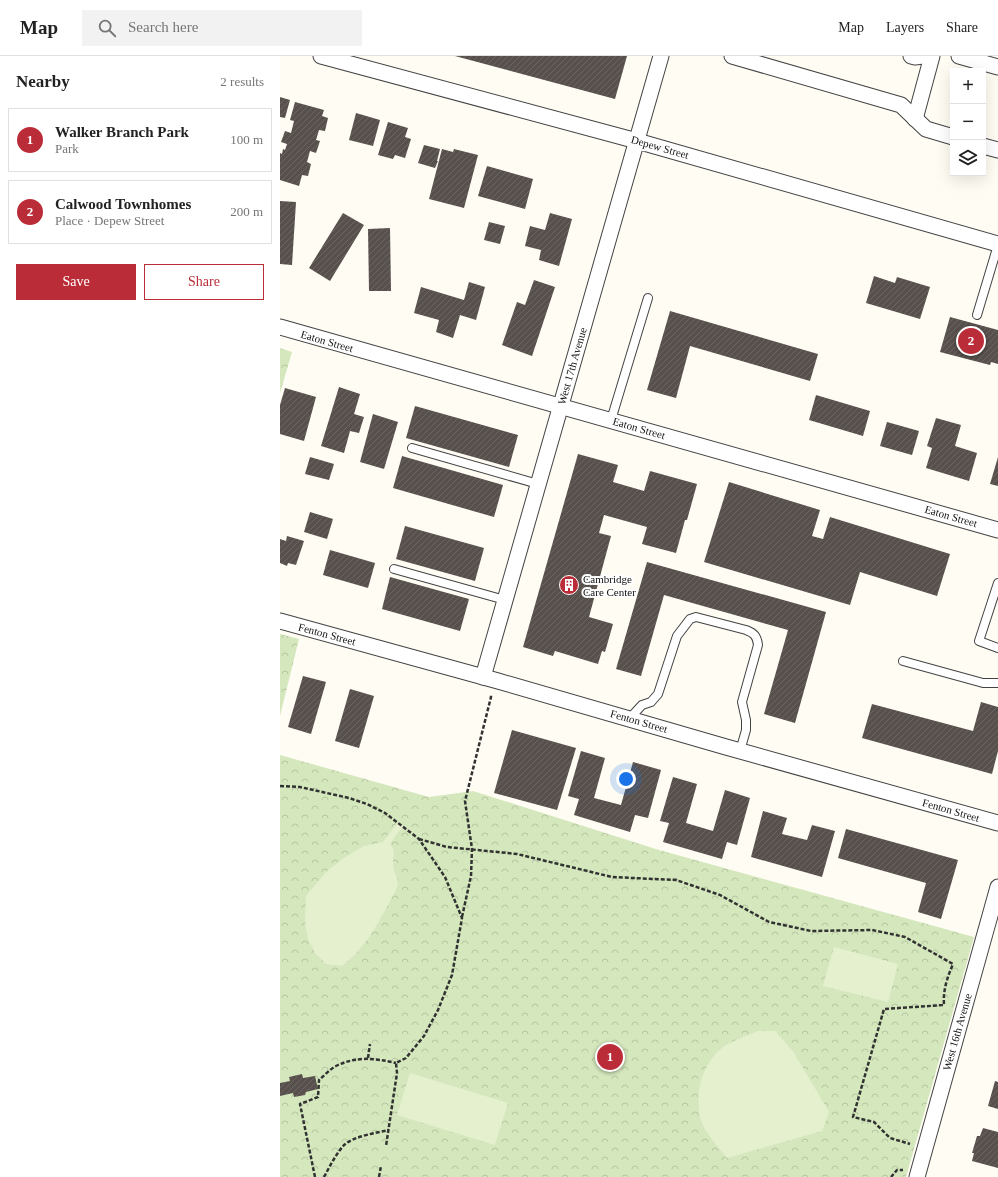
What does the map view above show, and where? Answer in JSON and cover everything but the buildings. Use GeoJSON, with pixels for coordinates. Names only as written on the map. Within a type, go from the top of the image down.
{"type":"FeatureCollection","features":[{"type":"Feature","properties":{"kind":"street","name":"Depew Street"},"geometry":{"type":"LineString","coordinates":[[321,56],[637,141],[998,245]]}},
{"type":"Feature","properties":{"kind":"street","name":"West 17th Avenue"},"geometry":{"type":"LineString","coordinates":[[483,677],[661,56]]}},
{"type":"Feature","properties":{"kind":"street"},"geometry":{"type":"LineString","coordinates":[[732,56],[901,105],[926,129],[950,136]]}},
{"type":"Feature","properties":{"kind":"street"},"geometry":{"type":"LineString","coordinates":[[911,56],[923,56]]}},
{"type":"Feature","properties":{"kind":"street"},"geometry":{"type":"LineString","coordinates":[[914,119],[932,56]]}},
{"type":"Feature","properties":{"kind":"street"},"geometry":{"type":"LineString","coordinates":[[959,56],[998,67]]}},
{"type":"Feature","properties":{"kind":"street"},"geometry":{"type":"LineString","coordinates":[[986,147],[998,150]]}},
{"type":"Feature","properties":{"kind":"street","name":"Eaton Street"},"geometry":{"type":"LineString","coordinates":[[280,327],[998,530]]}},
{"type":"Feature","properties":{"kind":"street","name":"Fenton Street"},"geometry":{"type":"LineString","coordinates":[[280,621],[630,718],[740,751],[998,823]]}},
{"type":"Feature","properties":{"kind":"street","name":"West 16th Avenue"},"geometry":{"type":"LineString","coordinates":[[917,1177],[998,887]]}},
{"type":"Feature","properties":{"kind":"lane"},"geometry":{"type":"LineString","coordinates":[[977,315],[998,245]]}},
{"type":"Feature","properties":{"kind":"lane"},"geometry":{"type":"LineString","coordinates":[[611,420],[648,298]]}},
{"type":"Feature","properties":{"kind":"lane"},"geometry":{"type":"LineString","coordinates":[[412,448],[538,484]]}},
{"type":"Feature","properties":{"kind":"lane"},"geometry":{"type":"LineString","coordinates":[[394,569],[505,600]]}},
{"type":"Feature","properties":{"kind":"lane"},"geometry":{"type":"LineString","coordinates":[[998,583],[979,641],[998,648]]}},
{"type":"Feature","properties":{"kind":"lane"},"geometry":{"type":"LineString","coordinates":[[630,718],[642,705],[651,702],[658,694],[677,636],[690,619],[696,617],[746,630],[758,637],[758,644],[742,702],[746,720],[746,730],[740,751]]}},
{"type":"Feature","properties":{"kind":"lane"},"geometry":{"type":"LineString","coordinates":[[903,661],[983,683],[998,683]]}},
{"type":"Feature","properties":{"kind":"path"},"geometry":{"type":"LineString","coordinates":[[315,1177],[300,1104],[318,1097],[319,1080],[335,1066],[357,1059],[368,1058],[396,1063],[406,1058],[424,1036],[438,1010],[452,975],[471,876],[472,849],[465,801],[491,697]]}},
{"type":"Feature","properties":{"kind":"path"},"geometry":{"type":"LineString","coordinates":[[280,786],[300,787],[349,798],[367,804],[398,822],[419,839],[445,877],[462,918]]}},
{"type":"Feature","properties":{"kind":"path"},"geometry":{"type":"LineString","coordinates":[[419,839],[447,847],[517,854],[612,877],[676,880],[720,895],[768,922],[811,931],[872,930],[905,937],[953,964],[946,981],[943,994],[944,1005],[884,1009],[853,1116],[874,1122],[890,1138],[910,1143],[908,1150]]}},
{"type":"Feature","properties":{"kind":"path"},"geometry":{"type":"LineString","coordinates":[[368,1058],[370,1044]]}},
{"type":"Feature","properties":{"kind":"path"},"geometry":{"type":"LineString","coordinates":[[386,1146],[397,1073],[396,1063]]}},
{"type":"Feature","properties":{"kind":"path"},"geometry":{"type":"LineString","coordinates":[[324,1177],[335,1157],[345,1144],[362,1136],[388,1130]]}},
{"type":"Feature","properties":{"kind":"path"},"geometry":{"type":"LineString","coordinates":[[891,1177],[898,1170],[902,1170],[904,1163]]}},
{"type":"Feature","properties":{"kind":"path"},"geometry":{"type":"LineString","coordinates":[[379,1177],[381,1166]]}},
{"type":"Feature","properties":{"kind":"green space"},"geometry":{"type":"Polygon","coordinates":[[[280,348],[292,352],[280,393],[280,348]]]}},
{"type":"Feature","properties":{"kind":"green space"},"geometry":{"type":"Polygon","coordinates":[[[280,634],[299,639],[280,716],[280,634]]]}},
{"type":"Feature","properties":{"kind":"green space"},"geometry":{"type":"Polygon","coordinates":[[[280,755],[429,797],[473,791],[659,850],[974,937],[906,1177],[280,1177],[280,755]]]}},
{"type":"Feature","properties":{"kind":"green space"},"geometry":{"type":"Polygon","coordinates":[[[398,822],[404,827],[399,831],[390,844],[394,851],[393,866],[398,882],[394,894],[374,930],[357,953],[342,966],[326,964],[315,953],[308,939],[305,922],[306,896],[326,872],[342,859],[364,846],[383,842],[398,822]]]}},
{"type":"Feature","properties":{"kind":"green space"},"geometry":{"type":"Polygon","coordinates":[[[834,947],[898,964],[888,1002],[823,986],[834,947]]]}},
{"type":"Feature","properties":{"kind":"green space"},"geometry":{"type":"Polygon","coordinates":[[[758,1031],[775,1031],[794,1053],[829,1112],[822,1131],[727,1158],[709,1136],[702,1123],[698,1103],[701,1082],[709,1063],[722,1048],[733,1041],[758,1031]]]}},
{"type":"Feature","properties":{"kind":"green space"},"geometry":{"type":"Polygon","coordinates":[[[410,1073],[508,1103],[495,1145],[397,1115],[410,1073]]]}},
{"type":"Feature","properties":{"kind":"place","name":"Calwood Townhomes"},"geometry":{"type":"Point","coordinates":[971,341]}},
{"type":"Feature","properties":{"kind":"place","name":"Cambridge Care Center"},"geometry":{"type":"Point","coordinates":[569,585]}},
{"type":"Feature","properties":{"kind":"place","name":"Walker Branch Park"},"geometry":{"type":"Point","coordinates":[610,1057]}}]}
